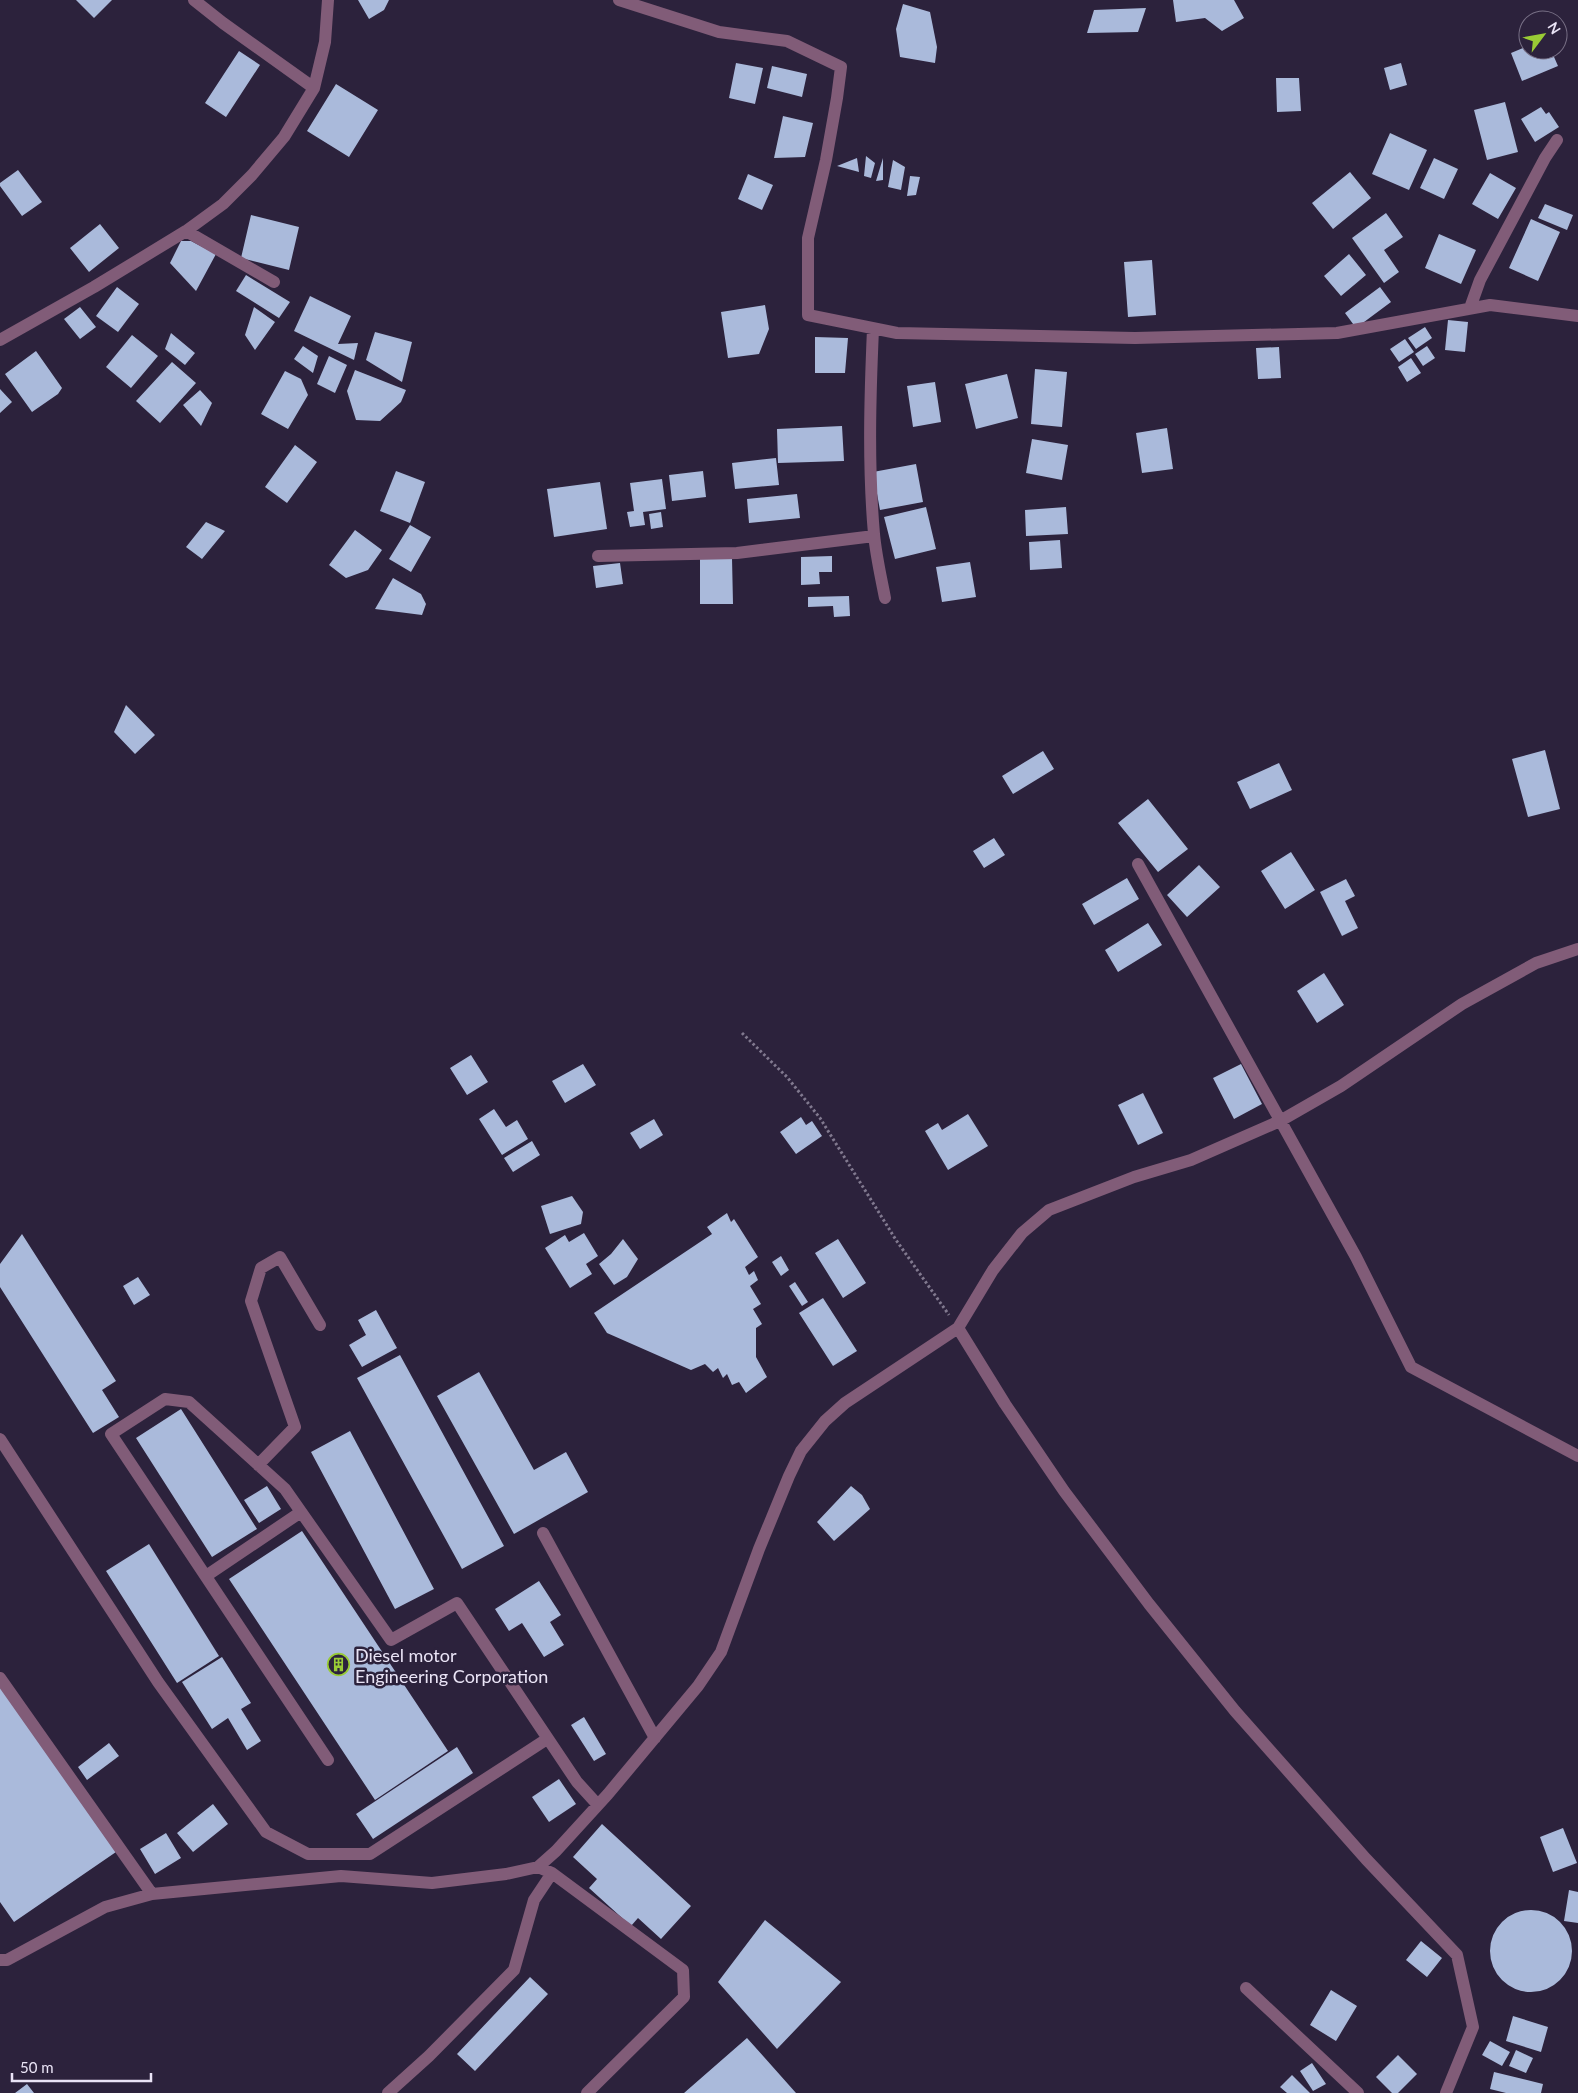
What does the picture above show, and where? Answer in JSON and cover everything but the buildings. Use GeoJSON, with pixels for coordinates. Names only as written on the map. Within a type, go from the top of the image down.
{"type":"FeatureCollection","features":[{"type":"Feature","properties":{"kind":"street"},"geometry":{"type":"LineString","coordinates":[[194,0],[314,88]]}},
{"type":"Feature","properties":{"kind":"street"},"geometry":{"type":"LineString","coordinates":[[0,340],[94,287],[186,231],[223,204],[252,175],[284,137],[314,88],[325,42],[328,0]]}},
{"type":"Feature","properties":{"kind":"street"},"geometry":{"type":"LineString","coordinates":[[619,0],[719,32],[787,41],[840,67],[837,98],[826,160],[808,238],[808,316],[897,333],[1135,338],[1338,333],[1490,305],[1578,316]]}},
{"type":"Feature","properties":{"kind":"street"},"geometry":{"type":"LineString","coordinates":[[1470,308],[1480,280],[1545,158],[1557,140]]}},
{"type":"Feature","properties":{"kind":"street"},"geometry":{"type":"LineString","coordinates":[[186,231],[274,282]]}},
{"type":"Feature","properties":{"kind":"street"},"geometry":{"type":"LineString","coordinates":[[873,329],[870,465],[874,536],[885,598]]}},
{"type":"Feature","properties":{"kind":"street"},"geometry":{"type":"LineString","coordinates":[[598,556],[737,554],[874,536]]}},
{"type":"Feature","properties":{"kind":"street"},"geometry":{"type":"LineString","coordinates":[[1138,864],[1356,1257],[1411,1368],[1578,1456]]}},
{"type":"Feature","properties":{"kind":"street"},"geometry":{"type":"LineString","coordinates":[[0,1960],[7,1960],[105,1907],[152,1894],[341,1876],[432,1883],[506,1874],[538,1867],[556,1851],[598,1804],[698,1686],[721,1652],[759,1549],[801,1451],[825,1421],[845,1403],[958,1328],[993,1270],[1022,1233],[1049,1210],[1134,1177],[1191,1160],[1280,1121],[1341,1086],[1462,1004],[1536,963],[1578,949]]}},
{"type":"Feature","properties":{"kind":"street"},"geometry":{"type":"LineString","coordinates":[[258,1465],[295,1427],[251,1301],[261,1268],[280,1257],[320,1325]]}},
{"type":"Feature","properties":{"kind":"street"},"geometry":{"type":"LineString","coordinates":[[958,1328],[1005,1404],[1064,1491],[1149,1604],[1242,1718],[1366,1859],[1457,1955],[1473,2028],[1446,2093]]}},
{"type":"Feature","properties":{"kind":"street"},"geometry":{"type":"LineString","coordinates":[[328,1760],[111,1434],[164,1399],[189,1402],[285,1489],[391,1640],[457,1603],[576,1782],[598,1804]]}},
{"type":"Feature","properties":{"kind":"street"},"geometry":{"type":"LineString","coordinates":[[0,1439],[158,1682],[266,1832],[308,1854],[370,1854],[547,1740]]}},
{"type":"Feature","properties":{"kind":"street"},"geometry":{"type":"LineString","coordinates":[[206,1576],[301,1512]]}},
{"type":"Feature","properties":{"kind":"street"},"geometry":{"type":"LineString","coordinates":[[543,1533],[654,1738]]}},
{"type":"Feature","properties":{"kind":"street"},"geometry":{"type":"LineString","coordinates":[[0,1678],[152,1894]]}},
{"type":"Feature","properties":{"kind":"street"},"geometry":{"type":"LineString","coordinates":[[538,1867],[552,1874],[683,1970],[684,1997],[587,2093]]}},
{"type":"Feature","properties":{"kind":"street"},"geometry":{"type":"LineString","coordinates":[[388,2093],[429,2056],[514,1970],[534,1900],[552,1874]]}},
{"type":"Feature","properties":{"kind":"street"},"geometry":{"type":"LineString","coordinates":[[1246,1988],[1358,2093]]}},
{"type":"Feature","properties":{"kind":"path"},"geometry":{"type":"LineString","coordinates":[[742,1033],[786,1077],[820,1118],[896,1240],[958,1328]]}},
{"type":"Feature","properties":{"kind":"place","name":"Diesel motor Engineering Corporation"},"geometry":{"type":"Point","coordinates":[339,1665]}}]}
